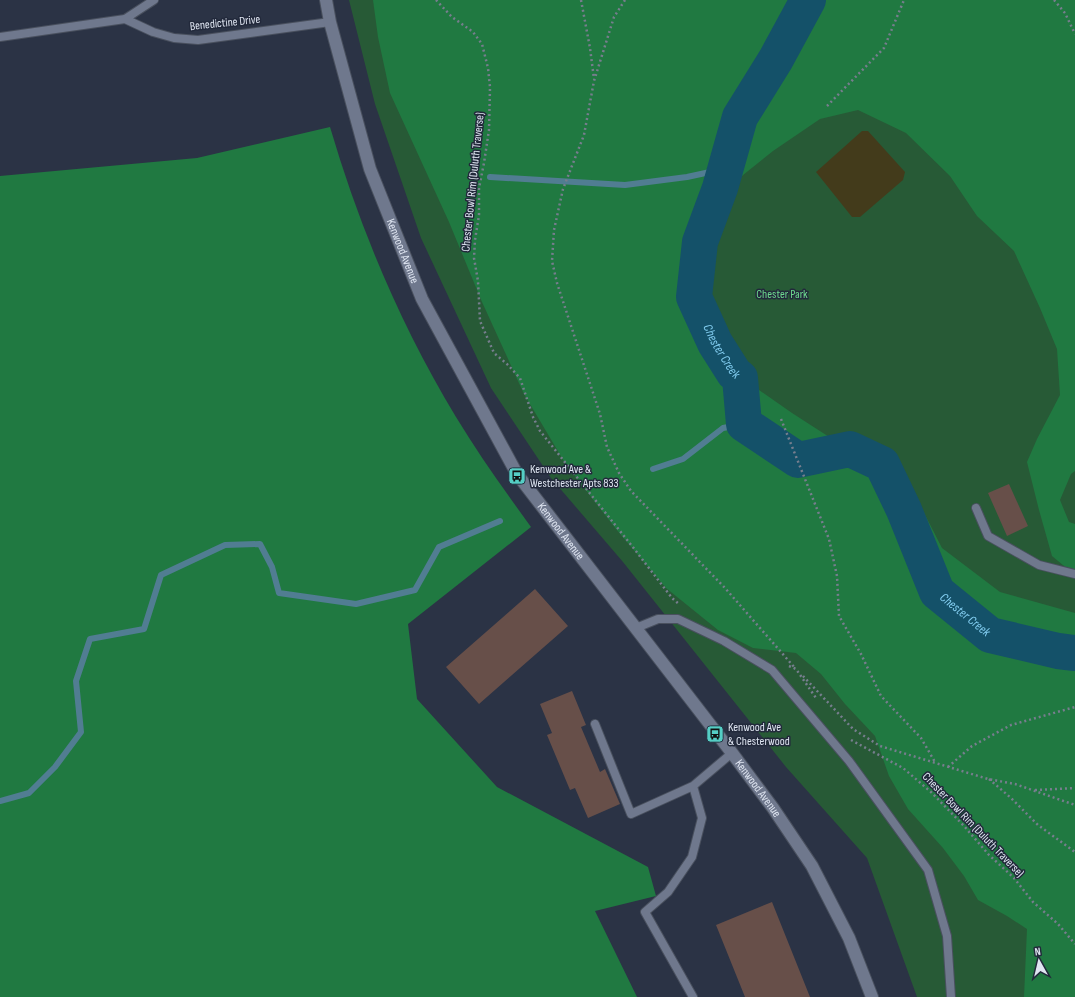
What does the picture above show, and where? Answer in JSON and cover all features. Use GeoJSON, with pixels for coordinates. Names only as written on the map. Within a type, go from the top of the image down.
{"type":"FeatureCollection","features":[{"type":"Feature","properties":{"kind":"street","name":"Kenwood Avenue"},"geometry":{"type":"LineString","coordinates":[[326,0],[330,22],[370,169],[422,299],[517,474],[773,808],[812,866],[848,938],[872,997]]}},
{"type":"Feature","properties":{"kind":"lane"},"geometry":{"type":"LineString","coordinates":[[0,38],[125,19],[154,0]]}},
{"type":"Feature","properties":{"kind":"lane","name":"Benedictine Drive"},"geometry":{"type":"LineString","coordinates":[[125,19],[153,32],[174,38],[198,40],[330,22]]}},
{"type":"Feature","properties":{"kind":"lane"},"geometry":{"type":"LineString","coordinates":[[976,508],[988,536],[1039,566],[1075,574]]}},
{"type":"Feature","properties":{"kind":"lane"},"geometry":{"type":"LineString","coordinates":[[636,628],[658,619],[678,619],[724,641],[772,670],[849,761],[928,870],[948,936],[951,997]]}},
{"type":"Feature","properties":{"kind":"lane"},"geometry":{"type":"LineString","coordinates":[[594,724],[631,814],[693,786],[732,753]]}},
{"type":"Feature","properties":{"kind":"lane"},"geometry":{"type":"LineString","coordinates":[[693,786],[702,818],[692,857],[668,892],[646,912],[693,997]]}},
{"type":"Feature","properties":{"kind":"path","name":"Chester Bowl Rim (Duluth Traverse)"},"geometry":{"type":"LineString","coordinates":[[436,0],[452,17],[473,32],[482,44],[488,68],[490,87],[488,130],[479,188],[479,215],[474,258],[478,280],[480,321],[486,336],[494,353],[520,378],[533,417],[540,431],[672,598],[682,607]]}},
{"type":"Feature","properties":{"kind":"path"},"geometry":{"type":"LineString","coordinates":[[581,0],[590,48],[594,82]]}},
{"type":"Feature","properties":{"kind":"path"},"geometry":{"type":"LineString","coordinates":[[625,0],[614,17],[594,82],[584,135],[564,189],[554,230],[552,261],[556,283],[600,414],[607,447],[619,473],[631,491],[725,588],[796,669],[853,729],[880,746],[988,779],[1015,784],[1075,805]]}},
{"type":"Feature","properties":{"kind":"path"},"geometry":{"type":"LineString","coordinates":[[827,106],[884,48],[904,0]]}},
{"type":"Feature","properties":{"kind":"path"},"geometry":{"type":"LineString","coordinates":[[1054,0],[1065,13],[1075,34]]}},
{"type":"Feature","properties":{"kind":"path"},"geometry":{"type":"LineString","coordinates":[[780,419],[829,538],[837,576],[839,616],[861,654],[881,696],[921,738],[935,762]]}},
{"type":"Feature","properties":{"kind":"path"},"geometry":{"type":"LineString","coordinates":[[782,664],[796,669],[817,699]]}},
{"type":"Feature","properties":{"kind":"path"},"geometry":{"type":"LineString","coordinates":[[948,767],[972,746],[1011,724],[1075,707]]}},
{"type":"Feature","properties":{"kind":"path","name":"Chester Bowl Rim (Duluth Traverse)"},"geometry":{"type":"LineString","coordinates":[[848,738],[903,768],[931,792],[964,826],[989,855],[1014,878],[1033,902],[1058,924],[1075,944]]}},
{"type":"Feature","properties":{"kind":"path"},"geometry":{"type":"LineString","coordinates":[[988,779],[1011,798],[1038,824],[1075,852]]}},
{"type":"Feature","properties":{"kind":"path"},"geometry":{"type":"LineString","coordinates":[[1033,790],[1075,788]]}},
{"type":"Feature","properties":{"kind":"green space","name":"Chester Park"},"geometry":{"type":"Polygon","coordinates":[[[349,0],[1075,0],[1075,997],[917,997],[867,858],[786,767],[623,562],[551,478],[491,388],[421,238],[375,104],[349,0]]]}},
{"type":"Feature","properties":{"kind":"green space","name":"Chester Park"},"geometry":{"type":"Polygon","coordinates":[[[373,0],[1075,0],[1075,471],[1071,474],[1060,500],[1069,522],[1075,524],[1075,575],[1052,556],[1027,462],[1060,395],[1057,349],[1014,251],[977,216],[950,176],[906,133],[858,110],[820,119],[773,151],[743,175],[706,224],[705,286],[724,337],[749,383],[792,413],[868,462],[922,509],[942,548],[1000,592],[1075,613],[1075,997],[1024,997],[1027,929],[978,900],[964,876],[943,848],[908,809],[889,776],[875,736],[845,704],[821,674],[796,653],[753,648],[718,630],[666,588],[616,529],[565,463],[524,394],[482,302],[449,222],[390,93],[378,37],[373,0]]]}},
{"type":"Feature","properties":{"kind":"green space"},"geometry":{"type":"Polygon","coordinates":[[[330,127],[369,240],[417,348],[456,417],[492,473],[531,527],[408,624],[417,699],[497,787],[648,867],[656,896],[595,911],[637,997],[0,997],[0,176],[197,158],[330,127]]]}},
{"type":"Feature","properties":{"kind":"sand"},"geometry":{"type":"Polygon","coordinates":[[[862,131],[868,131],[905,172],[903,180],[860,217],[852,217],[816,172],[862,131]]]}},
{"type":"Feature","properties":{"kind":"building"},"geometry":{"type":"Polygon","coordinates":[[[1009,484],[1028,526],[1007,536],[988,493],[1009,484]]]}},
{"type":"Feature","properties":{"kind":"building"},"geometry":{"type":"Polygon","coordinates":[[[535,589],[568,626],[479,704],[446,667],[535,589]]]}},
{"type":"Feature","properties":{"kind":"building"},"geometry":{"type":"Polygon","coordinates":[[[572,691],[586,725],[581,727],[600,772],[605,769],[620,804],[588,818],[575,788],[570,790],[547,735],[552,733],[540,704],[572,691]]]}},
{"type":"Feature","properties":{"kind":"building"},"geometry":{"type":"Polygon","coordinates":[[[772,902],[810,997],[745,997],[716,925],[772,902]]]}},
{"type":"Feature","properties":{"kind":"waterway","name":"Chester Creek"},"geometry":{"type":"LineString","coordinates":[[808,0],[776,59],[740,117],[720,188],[700,242],[694,297],[715,343],[734,373],[740,378],[744,424],[798,460],[850,449],[882,464],[904,510],[937,592],[990,635],[1058,651],[1075,653]]}},
{"type":"Feature","properties":{"kind":"waterway"},"geometry":{"type":"LineString","coordinates":[[490,177],[625,185],[687,177],[724,169]]}},
{"type":"Feature","properties":{"kind":"waterway"},"geometry":{"type":"LineString","coordinates":[[653,469],[683,459],[723,428],[744,424]]}},
{"type":"Feature","properties":{"kind":"waterway"},"geometry":{"type":"LineString","coordinates":[[0,801],[29,793],[55,767],[81,732],[76,681],[90,639],[144,629],[161,575],[225,545],[260,544],[272,567],[279,593],[356,604],[415,590],[439,547],[500,521]]}},
{"type":"Feature","properties":{"kind":"place","name":"Kenwood Ave & Westchester Apts 833"},"geometry":{"type":"Point","coordinates":[517,476]}},
{"type":"Feature","properties":{"kind":"place","name":"Kenwood Ave & Chesterwood"},"geometry":{"type":"Point","coordinates":[715,734]}}]}
